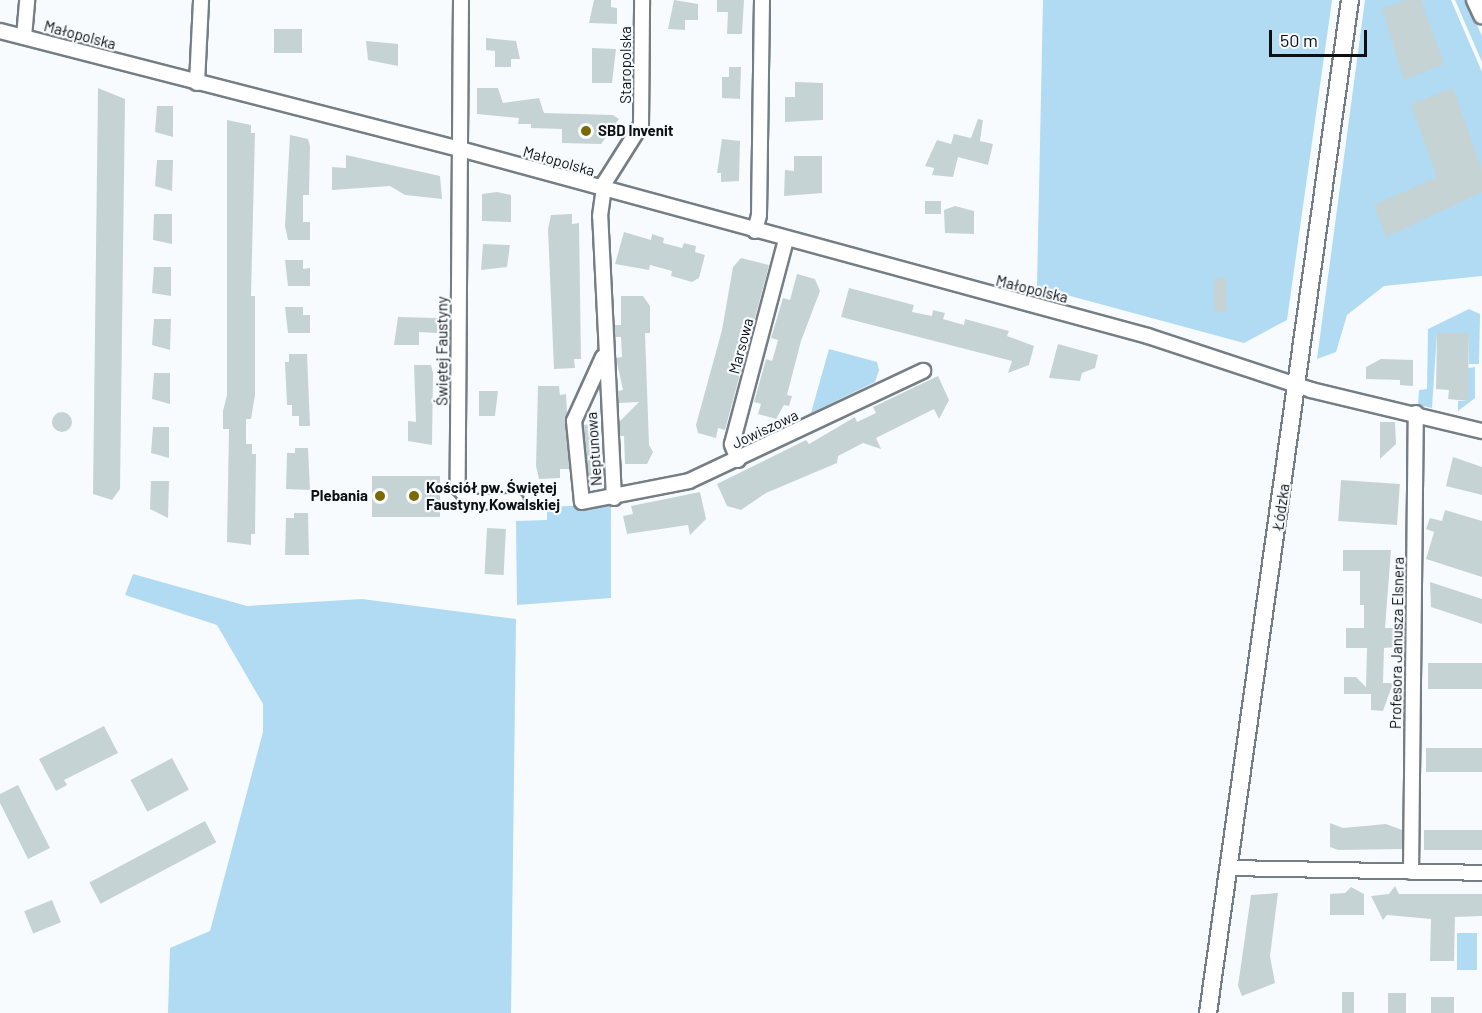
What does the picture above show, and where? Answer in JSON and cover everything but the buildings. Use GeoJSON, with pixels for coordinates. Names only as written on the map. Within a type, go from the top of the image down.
{"type":"FeatureCollection","features":[{"type":"Feature","properties":{"kind":"street","name":"Małopolska"},"geometry":{"type":"LineString","coordinates":[[24,37],[27,0]]}},
{"type":"Feature","properties":{"kind":"street"},"geometry":{"type":"LineString","coordinates":[[197,83],[201,0]]}},
{"type":"Feature","properties":{"kind":"street"},"geometry":{"type":"LineString","coordinates":[[459,149],[462,0]]}},
{"type":"Feature","properties":{"kind":"street","name":"Staropolska"},"geometry":{"type":"LineString","coordinates":[[602,190],[641,124],[642,0]]}},
{"type":"Feature","properties":{"kind":"street"},"geometry":{"type":"LineString","coordinates":[[755,231],[759,215],[762,0]]}},
{"type":"Feature","properties":{"kind":"street","name":"Łódzka"},"geometry":{"type":"LineString","coordinates":[[1208,1013],[1298,385],[1350,0]]}},
{"type":"Feature","properties":{"kind":"street"},"geometry":{"type":"LineString","coordinates":[[1475,0],[1482,15]]}},
{"type":"Feature","properties":{"kind":"street","name":"Małopolska"},"geometry":{"type":"LineString","coordinates":[[0,30],[197,83],[459,149],[786,240],[1148,336],[1298,385],[1482,431]]}},
{"type":"Feature","properties":{"kind":"street","name":"Świętej Faustyny"},"geometry":{"type":"LineString","coordinates":[[459,149],[458,487],[471,502],[516,501]]}},
{"type":"Feature","properties":{"kind":"street","name":"Neptunowa"},"geometry":{"type":"LineString","coordinates":[[602,190],[603,357],[614,498],[589,502],[579,498],[574,421],[603,357]]}},
{"type":"Feature","properties":{"kind":"street","name":"Marsowa"},"geometry":{"type":"LineString","coordinates":[[738,460],[732,444],[786,240]]}},
{"type":"Feature","properties":{"kind":"street","name":"Jowiszowa"},"geometry":{"type":"LineString","coordinates":[[614,498],[689,481],[738,460],[923,371]]}},
{"type":"Feature","properties":{"kind":"street","name":"Profesora Janusza Elsnera"},"geometry":{"type":"LineString","coordinates":[[1411,872],[1416,413]]}},
{"type":"Feature","properties":{"kind":"street"},"geometry":{"type":"LineString","coordinates":[[1229,868],[1482,873]]}},
{"type":"Feature","properties":{"kind":"shaded area"},"geometry":{"type":"Polygon","coordinates":[[[1043,0],[1332,0],[1287,320],[1244,343],[1037,287],[1043,0]]]}},
{"type":"Feature","properties":{"kind":"shaded area"},"geometry":{"type":"Polygon","coordinates":[[[1365,0],[1451,0],[1482,72],[1482,276],[1384,286],[1347,315],[1336,352],[1317,359],[1365,0]]]}},
{"type":"Feature","properties":{"kind":"shaded area"},"geometry":{"type":"Polygon","coordinates":[[[1455,0],[1466,0],[1482,36],[1482,62],[1455,0]]]}},
{"type":"Feature","properties":{"kind":"shaded area"},"geometry":{"type":"Polygon","coordinates":[[[1469,309],[1480,314],[1479,364],[1469,364],[1469,334],[1437,333],[1432,408],[1418,405],[1419,390],[1427,389],[1428,329],[1469,309]]]}},
{"type":"Feature","properties":{"kind":"shaded area"},"geometry":{"type":"Polygon","coordinates":[[[829,349],[877,362],[879,370],[875,382],[811,413],[829,349]]]}},
{"type":"Feature","properties":{"kind":"shaded area"},"geometry":{"type":"Polygon","coordinates":[[[1475,367],[1475,398],[1458,411],[1458,401],[1468,401],[1468,368],[1475,367]]]}},
{"type":"Feature","properties":{"kind":"shaded area"},"geometry":{"type":"Polygon","coordinates":[[[611,504],[611,598],[517,605],[516,521],[547,520],[547,507],[611,504]]]}},
{"type":"Feature","properties":{"kind":"shaded area"},"geometry":{"type":"Polygon","coordinates":[[[133,574],[247,606],[362,599],[516,619],[511,1013],[168,1013],[170,948],[210,931],[263,732],[263,704],[217,625],[125,595],[133,574]]]}},
{"type":"Feature","properties":{"kind":"shaded area"},"geometry":{"type":"Polygon","coordinates":[[[1457,933],[1477,933],[1477,970],[1457,970],[1457,933]]]}},
{"type":"Feature","properties":{"kind":"place","name":"SBD Invenit"},"geometry":{"type":"Point","coordinates":[586,131]}},
{"type":"Feature","properties":{"kind":"place","name":"Plebania"},"geometry":{"type":"Point","coordinates":[380,496]}},
{"type":"Feature","properties":{"kind":"place","name":"Kościół pw. Świętej Faustyny Kowalskiej"},"geometry":{"type":"Point","coordinates":[414,496]}}]}
